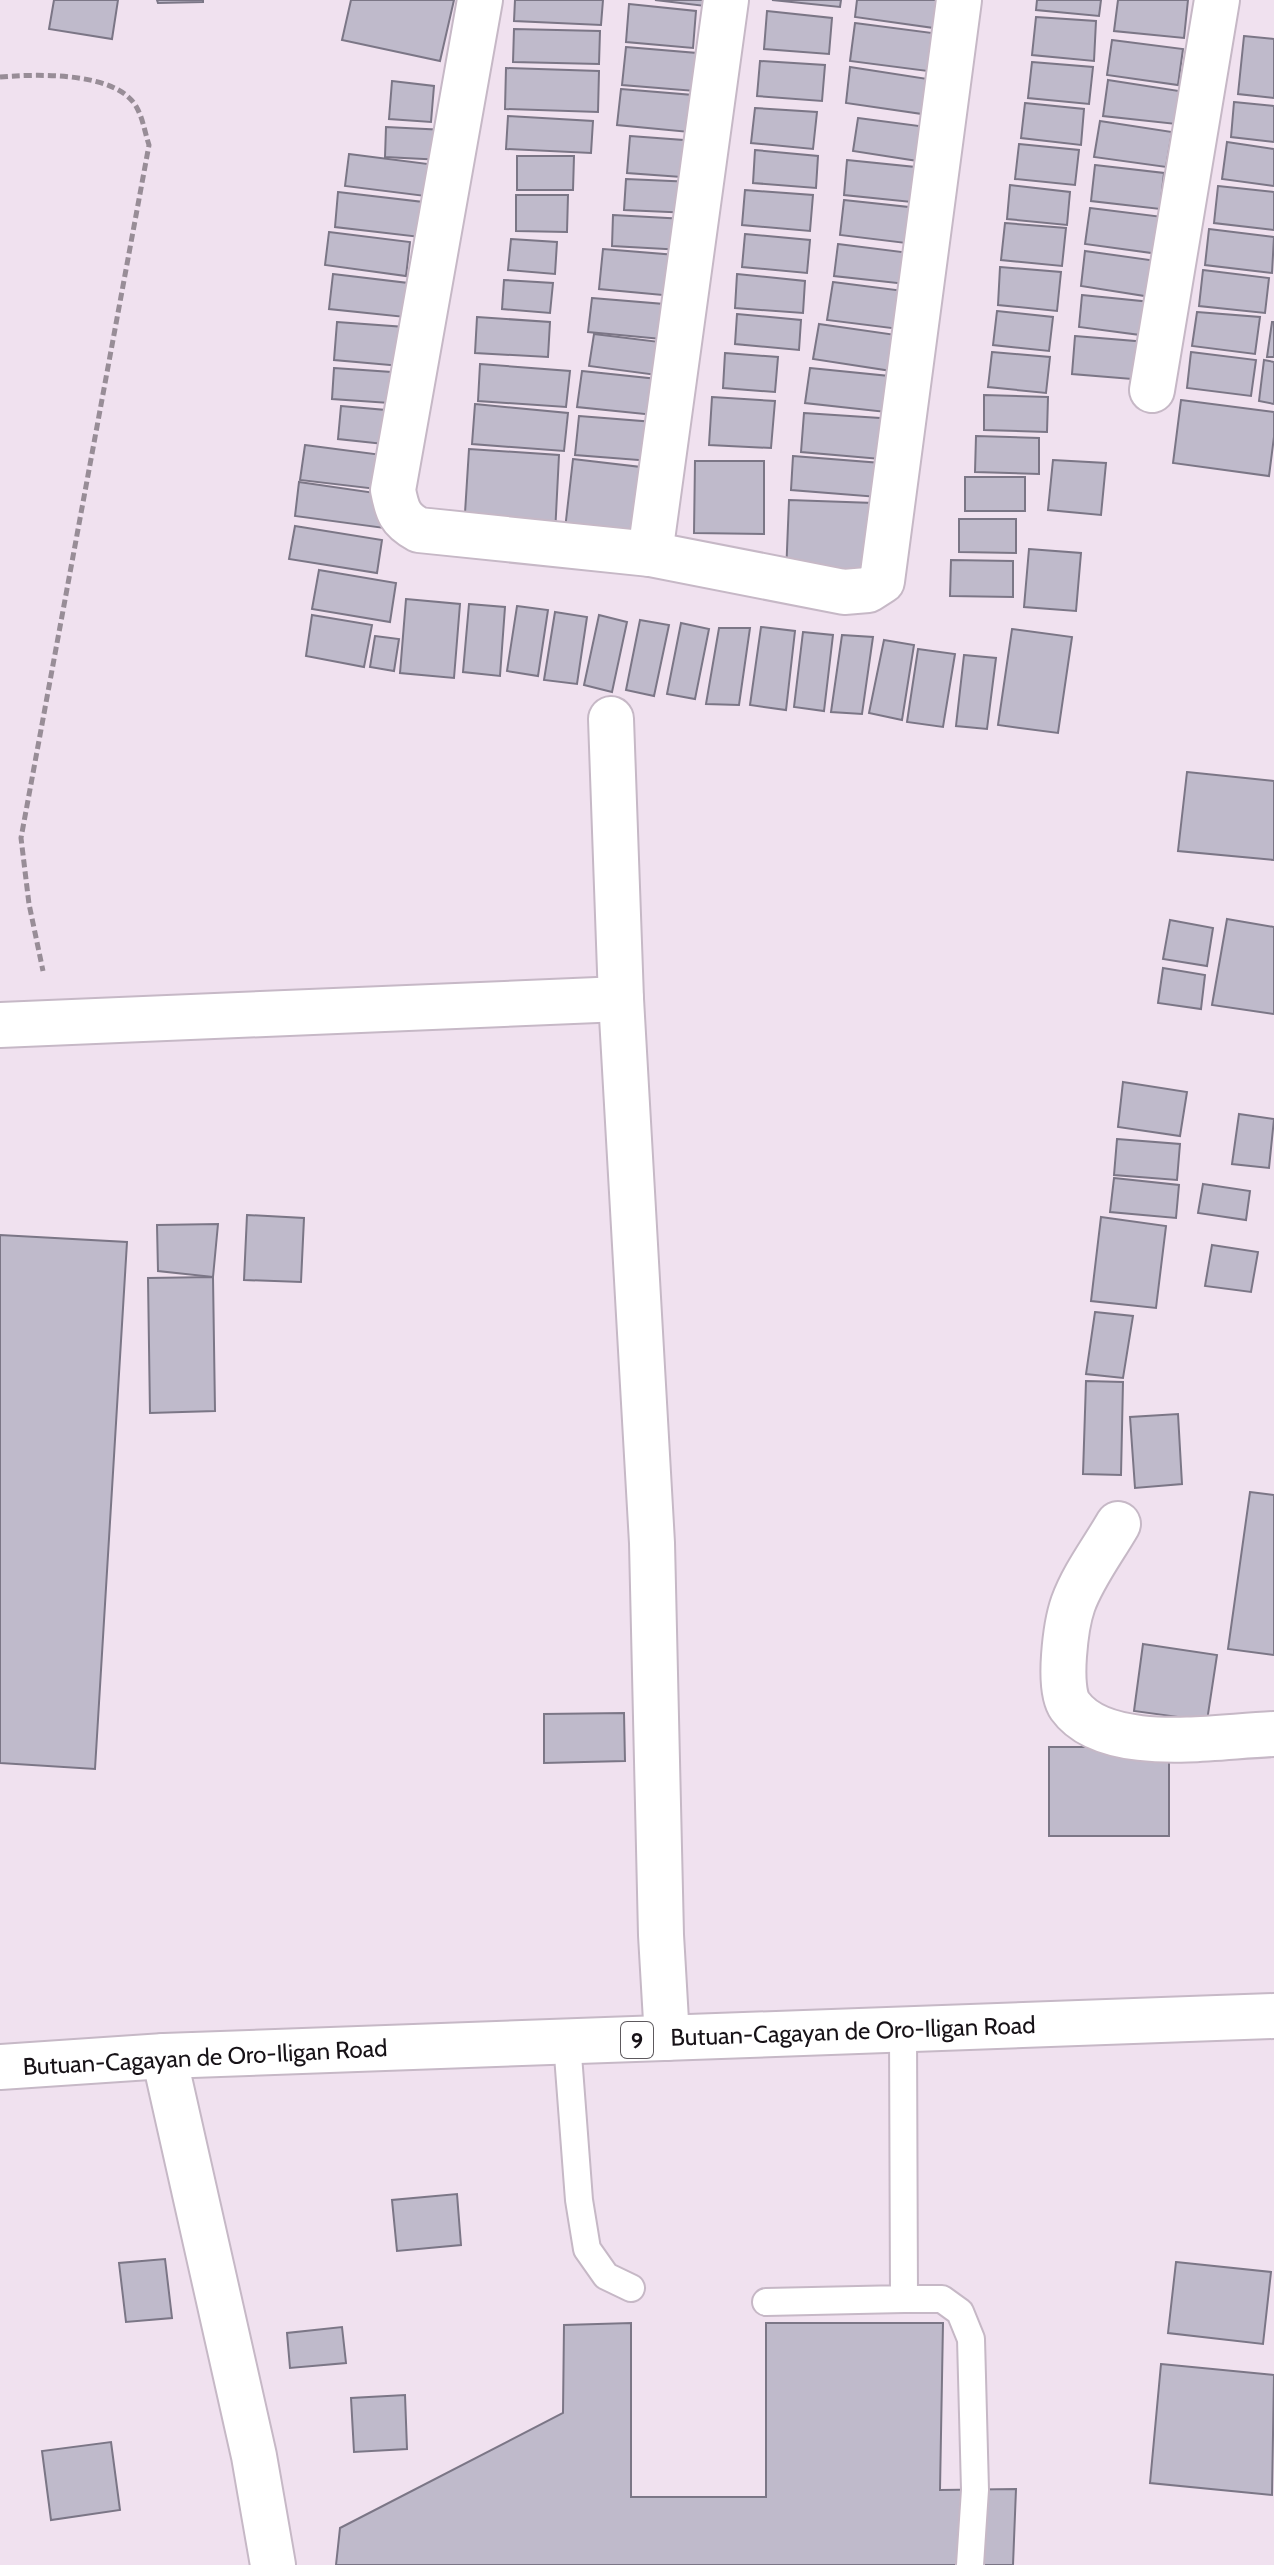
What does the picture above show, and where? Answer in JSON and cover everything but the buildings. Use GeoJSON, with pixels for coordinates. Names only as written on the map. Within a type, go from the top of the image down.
{"type":"FeatureCollection","features":[{"type":"Feature","properties":{"kind":"main road"},"geometry":{"type":"LineString","coordinates":[[480,0],[393,490],[396,508],[404,522],[419,530],[650,554],[844,592],[868,590],[882,581],[959,0]]}},
{"type":"Feature","properties":{"kind":"main road"},"geometry":{"type":"LineString","coordinates":[[650,554],[726,0]]}},
{"type":"Feature","properties":{"kind":"main road"},"geometry":{"type":"LineString","coordinates":[[1152,390],[1217,0]]}},
{"type":"Feature","properties":{"kind":"main road"},"geometry":{"type":"LineString","coordinates":[[611,719],[621,999],[652,1543],[661,1935],[667,2038]]}},
{"type":"Feature","properties":{"kind":"main road"},"geometry":{"type":"LineString","coordinates":[[0,1025],[621,999]]}},
{"type":"Feature","properties":{"kind":"main road"},"geometry":{"type":"LineString","coordinates":[[1118,1524],[1074,1601],[1067,1625],[1064,1673],[1068,1704],[1094,1727],[1138,1738],[1183,1740],[1274,1734]]}},
{"type":"Feature","properties":{"kind":"main road","name":"Butuan-Cagayan de Oro-Iligan Road"},"geometry":{"type":"LineString","coordinates":[[0,2067],[164,2056],[1274,2016]]}},
{"type":"Feature","properties":{"kind":"main road"},"geometry":{"type":"LineString","coordinates":[[164,2056],[254,2456],[273,2565]]}},
{"type":"Feature","properties":{"kind":"lane"},"geometry":{"type":"LineString","coordinates":[[903,2029],[904,2299]]}},
{"type":"Feature","properties":{"kind":"lane"},"geometry":{"type":"LineString","coordinates":[[567,2042],[579,2200],[587,2249],[606,2276],[631,2288]]}},
{"type":"Feature","properties":{"kind":"lane"},"geometry":{"type":"LineString","coordinates":[[766,2302],[942,2299],[960,2312],[971,2339],[975,2490],[970,2565]]}},
{"type":"Feature","properties":{"kind":"path"},"geometry":{"type":"LineString","coordinates":[[0,77],[48,74],[111,85],[136,106],[149,145],[21,838],[29,904],[54,1023]]}}]}
